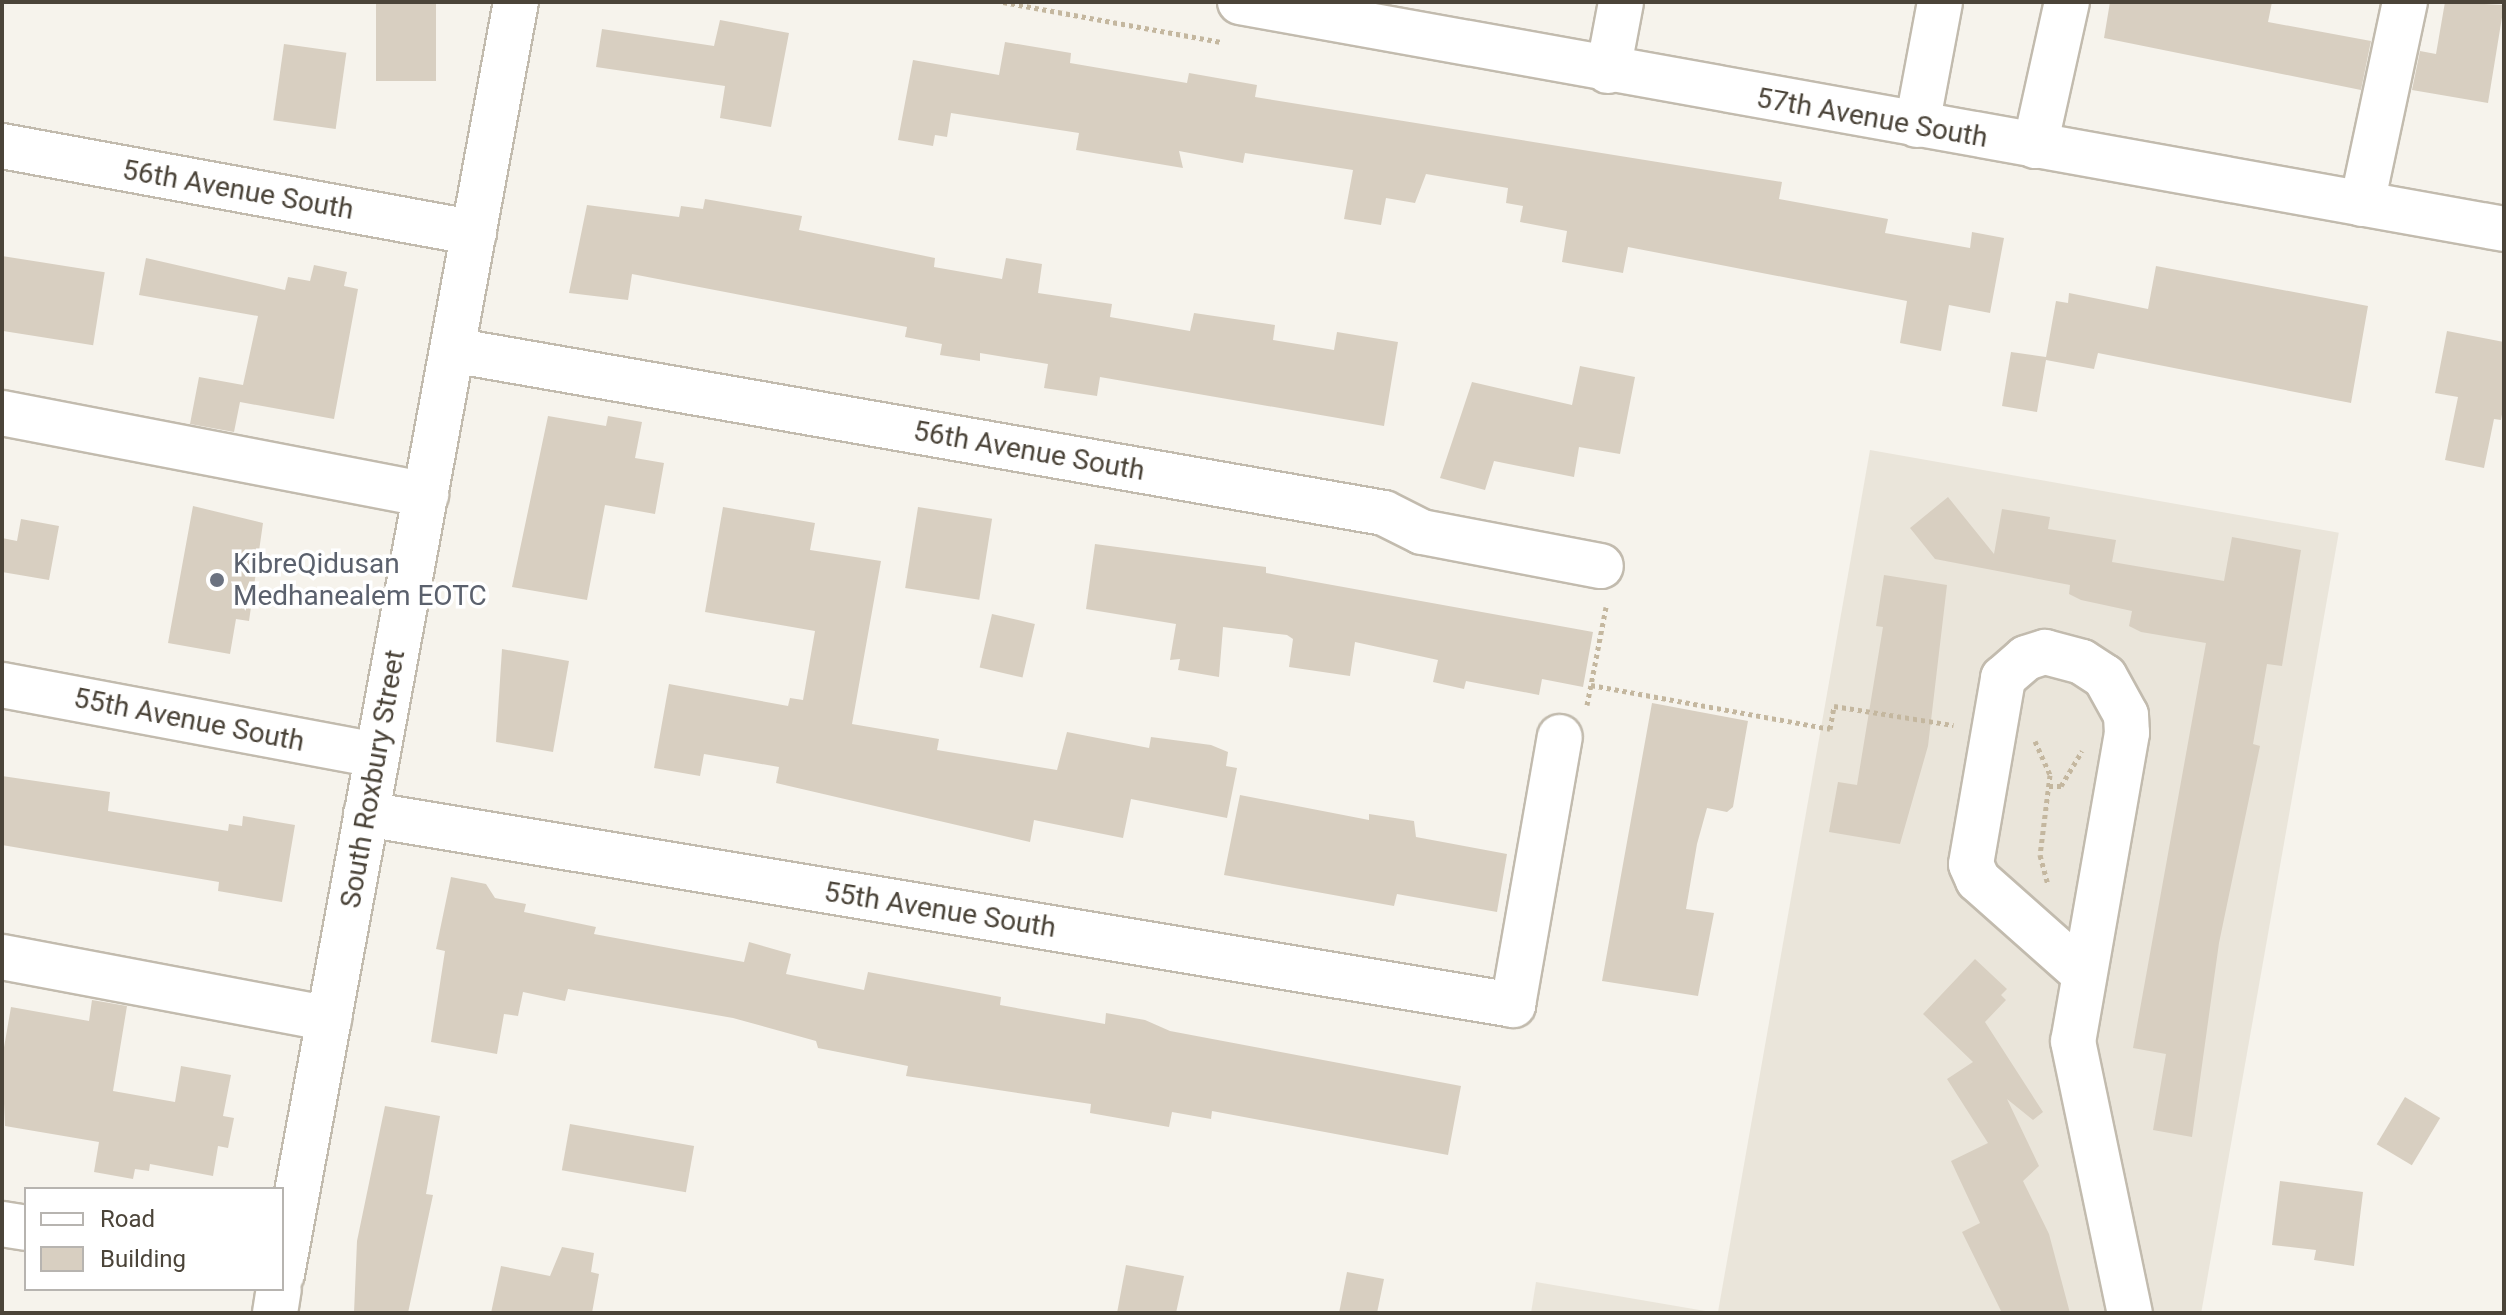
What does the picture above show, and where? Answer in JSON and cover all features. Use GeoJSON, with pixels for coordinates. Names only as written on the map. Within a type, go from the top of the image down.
{"type":"FeatureCollection","features":[{"type":"Feature","properties":{"kind":"street","name":"South Roxbury Street"},"geometry":{"type":"LineString","coordinates":[[284,1263],[516,2]]}},
{"type":"Feature","properties":{"kind":"street","name":"57th Avenue South"},"geometry":{"type":"LineString","coordinates":[[1240,2],[1608,71],[2504,229]]}},
{"type":"Feature","properties":{"kind":"street"},"geometry":{"type":"LineString","coordinates":[[1608,71],[1621,2]]}},
{"type":"Feature","properties":{"kind":"street"},"geometry":{"type":"LineString","coordinates":[[1917,125],[1940,2]]}},
{"type":"Feature","properties":{"kind":"street"},"geometry":{"type":"LineString","coordinates":[[2035,146],[2067,2]]}},
{"type":"Feature","properties":{"kind":"street"},"geometry":{"type":"LineString","coordinates":[[2362,204],[2405,2]]}},
{"type":"Feature","properties":{"kind":"street","name":"56th Avenue South"},"geometry":{"type":"LineString","coordinates":[[2,146],[474,233]]}},
{"type":"Feature","properties":{"kind":"street","name":"56th Avenue South"},"geometry":{"type":"LineString","coordinates":[[452,350],[1384,513],[1422,532],[1601,566]]}},
{"type":"Feature","properties":{"kind":"street"},"geometry":{"type":"LineString","coordinates":[[2,413],[426,495]]}},
{"type":"Feature","properties":{"kind":"street"},"geometry":{"type":"LineString","coordinates":[[2084,974],[1978,880],[1971,864],[2010,734],[2003,678],[2026,658],[2045,652],[2086,663],[2105,677],[2126,715],[2084,974],[2075,1063],[2130,1313]]}},
{"type":"Feature","properties":{"kind":"street","name":"55th Avenue South"},"geometry":{"type":"LineString","coordinates":[[2,685],[376,755]]}},
{"type":"Feature","properties":{"kind":"street","name":"55th Avenue South"},"geometry":{"type":"LineString","coordinates":[[366,814],[1513,1005],[1560,737]]}},
{"type":"Feature","properties":{"kind":"street"},"geometry":{"type":"LineString","coordinates":[[2,957],[329,1019]]}},
{"type":"Feature","properties":{"kind":"street"},"geometry":{"type":"LineString","coordinates":[[2,1224],[24,1228]]}},
{"type":"Feature","properties":{"kind":"street"},"geometry":{"type":"LineString","coordinates":[[275,1313],[279,1291]]}},
{"type":"Feature","properties":{"kind":"path"},"geometry":{"type":"LineString","coordinates":[[1601,566],[1614,569],[1591,685],[1830,729],[1834,706],[2010,734],[2041,744],[2050,775],[2040,855],[2053,895]]}},
{"type":"Feature","properties":{"kind":"path"},"geometry":{"type":"LineString","coordinates":[[1725,1313],[1740,1313]]}},
{"type":"Feature","properties":{"kind":"shaded area"},"geometry":{"type":"Polygon","coordinates":[[[1870,450],[2339,533],[2201,1313],[1718,1312],[1870,450]]]}},
{"type":"Feature","properties":{"kind":"shaded area"},"geometry":{"type":"Polygon","coordinates":[[[1536,1282],[1717,1313],[1531,1313],[1536,1282]]]}},
{"type":"Feature","properties":{"kind":"building"},"geometry":{"type":"Polygon","coordinates":[[[376,2],[436,2],[436,81],[376,81],[376,2]]]}},
{"type":"Feature","properties":{"kind":"building"},"geometry":{"type":"Polygon","coordinates":[[[2110,2],[2272,2],[2268,22],[2371,41],[2361,90],[2104,38],[2110,2]]]}},
{"type":"Feature","properties":{"kind":"building"},"geometry":{"type":"Polygon","coordinates":[[[2445,2],[2504,5],[2488,103],[2412,90],[2420,51],[2436,54],[2445,2]]]}},
{"type":"Feature","properties":{"kind":"building"},"geometry":{"type":"Polygon","coordinates":[[[720,20],[789,33],[771,127],[720,118],[725,86],[596,67],[602,29],[714,46],[720,20]]]}},
{"type":"Feature","properties":{"kind":"building"},"geometry":{"type":"Polygon","coordinates":[[[1005,42],[1071,53],[1070,63],[1187,83],[1189,73],[1257,85],[1255,97],[1782,182],[1779,199],[1888,219],[1885,233],[1970,248],[1972,232],[2004,238],[1990,313],[1949,305],[1941,351],[1900,343],[1907,301],[1628,247],[1623,273],[1562,262],[1567,231],[1520,222],[1523,206],[1506,203],[1508,188],[1426,174],[1415,203],[1386,198],[1381,225],[1344,219],[1353,170],[1245,153],[1243,163],[1179,151],[1183,168],[1076,150],[1079,133],[951,113],[947,137],[935,135],[933,146],[898,140],[913,60],[999,75],[1005,42]]]}},
{"type":"Feature","properties":{"kind":"building"},"geometry":{"type":"Polygon","coordinates":[[[284,44],[346,53],[336,129],[273,120],[284,44]]]}},
{"type":"Feature","properties":{"kind":"building"},"geometry":{"type":"Polygon","coordinates":[[[705,199],[802,216],[799,230],[935,258],[934,267],[1002,279],[1006,258],[1042,264],[1038,293],[1112,304],[1110,317],[1190,331],[1194,313],[1275,325],[1273,340],[1334,350],[1337,332],[1398,342],[1384,426],[1100,377],[1097,396],[1044,388],[1048,364],[980,353],[980,361],[940,355],[942,344],[905,337],[907,327],[632,274],[628,300],[569,293],[587,205],[679,217],[681,206],[703,209],[705,199]]]}},
{"type":"Feature","properties":{"kind":"building"},"geometry":{"type":"Polygon","coordinates":[[[2,256],[105,272],[93,345],[2,331],[2,256]]]}},
{"type":"Feature","properties":{"kind":"building"},"geometry":{"type":"Polygon","coordinates":[[[146,258],[285,290],[288,277],[310,281],[314,265],[347,272],[344,286],[358,289],[334,419],[240,402],[234,432],[190,424],[199,377],[243,385],[258,316],[139,295],[146,258]]]}},
{"type":"Feature","properties":{"kind":"building"},"geometry":{"type":"Polygon","coordinates":[[[2156,266],[2368,306],[2351,403],[2098,353],[2094,369],[2046,360],[2037,412],[2002,406],[2011,352],[2046,357],[2056,301],[2068,303],[2069,293],[2148,309],[2156,266]]]}},
{"type":"Feature","properties":{"kind":"building"},"geometry":{"type":"Polygon","coordinates":[[[2447,331],[2504,342],[2504,403],[2501,420],[2494,419],[2484,468],[2445,460],[2458,397],[2435,393],[2447,331]]]}},
{"type":"Feature","properties":{"kind":"building"},"geometry":{"type":"Polygon","coordinates":[[[1580,366],[1635,377],[1620,454],[1579,447],[1574,477],[1494,461],[1485,490],[1440,478],[1472,382],[1572,405],[1580,366]]]}},
{"type":"Feature","properties":{"kind":"building"},"geometry":{"type":"Polygon","coordinates":[[[548,416],[606,426],[608,416],[642,422],[635,458],[664,463],[655,514],[605,505],[587,600],[512,587],[548,416]]]}},
{"type":"Feature","properties":{"kind":"building"},"geometry":{"type":"Polygon","coordinates":[[[1948,497],[1994,554],[2002,509],[2050,517],[2048,529],[2116,540],[2112,562],[2224,581],[2232,537],[2301,550],[2282,666],[2267,664],[2253,744],[2260,746],[2219,943],[2192,1137],[2153,1130],[2166,1054],[2133,1048],[2206,643],[2141,632],[2129,626],[2132,611],[2081,600],[2069,594],[2070,585],[1935,559],[1910,528],[1948,497]]]}},
{"type":"Feature","properties":{"kind":"building","name":"KibreQidusan Medhanealem EOTC"},"geometry":{"type":"Polygon","coordinates":[[[193,506],[263,523],[249,621],[236,619],[230,654],[168,643],[193,506]]]}},
{"type":"Feature","properties":{"kind":"building"},"geometry":{"type":"Polygon","coordinates":[[[723,507],[815,523],[810,550],[881,561],[852,724],[939,739],[937,750],[1057,770],[1067,732],[1149,748],[1151,737],[1211,745],[1228,752],[1226,766],[1237,768],[1227,818],[1131,799],[1123,838],[1034,820],[1030,842],[776,783],[779,767],[704,754],[700,776],[654,768],[669,684],[788,706],[790,698],[803,700],[815,631],[705,612],[723,507]]]}},
{"type":"Feature","properties":{"kind":"building"},"geometry":{"type":"Polygon","coordinates":[[[918,507],[992,519],[979,600],[905,588],[918,507]]]}},
{"type":"Feature","properties":{"kind":"building"},"geometry":{"type":"Polygon","coordinates":[[[21,519],[59,526],[49,580],[2,572],[2,538],[17,541],[21,519]]]}},
{"type":"Feature","properties":{"kind":"building"},"geometry":{"type":"Polygon","coordinates":[[[1095,544],[1266,567],[1266,573],[1593,632],[1583,687],[1542,679],[1539,695],[1466,681],[1464,689],[1433,682],[1438,660],[1355,642],[1350,676],[1289,667],[1293,639],[1287,635],[1223,627],[1219,677],[1178,670],[1180,659],[1170,660],[1176,624],[1086,609],[1095,544]]]}},
{"type":"Feature","properties":{"kind":"building"},"geometry":{"type":"Polygon","coordinates":[[[1884,575],[1947,585],[1928,746],[1900,844],[1829,832],[1838,782],[1857,785],[1883,627],[1876,626],[1884,575]]]}},
{"type":"Feature","properties":{"kind":"building"},"geometry":{"type":"Polygon","coordinates":[[[992,614],[1035,624],[1022,677],[980,668],[992,614]]]}},
{"type":"Feature","properties":{"kind":"building"},"geometry":{"type":"Polygon","coordinates":[[[502,649],[569,661],[553,752],[496,742],[502,649]]]}},
{"type":"Feature","properties":{"kind":"building"},"geometry":{"type":"Polygon","coordinates":[[[1652,703],[1748,721],[1733,807],[1727,812],[1707,808],[1697,844],[1686,909],[1714,913],[1698,996],[1602,981],[1652,703]]]}},
{"type":"Feature","properties":{"kind":"building"},"geometry":{"type":"Polygon","coordinates":[[[2,776],[110,792],[108,811],[228,831],[229,824],[242,826],[243,816],[295,825],[282,902],[218,891],[219,882],[2,845],[2,776]]]}},
{"type":"Feature","properties":{"kind":"building"},"geometry":{"type":"Polygon","coordinates":[[[1240,795],[1369,820],[1369,814],[1414,821],[1416,837],[1507,854],[1497,912],[1397,894],[1394,906],[1224,875],[1240,795]]]}},
{"type":"Feature","properties":{"kind":"building"},"geometry":{"type":"Polygon","coordinates":[[[451,877],[486,884],[495,898],[526,904],[524,912],[596,927],[594,934],[744,962],[749,942],[791,954],[786,974],[864,990],[868,972],[1001,997],[1000,1005],[1105,1024],[1106,1013],[1145,1020],[1170,1031],[1461,1086],[1448,1155],[1212,1111],[1211,1119],[1172,1112],[1169,1127],[1090,1113],[1091,1104],[906,1076],[908,1066],[818,1048],[816,1041],[733,1018],[568,989],[565,1001],[523,992],[518,1016],[504,1014],[497,1054],[431,1042],[445,951],[436,949],[451,877]]]}},
{"type":"Feature","properties":{"kind":"building"},"geometry":{"type":"Polygon","coordinates":[[[1975,959],[2007,989],[2001,995],[2006,1000],[1985,1022],[2043,1112],[2033,1120],[2007,1099],[2039,1166],[2023,1181],[2049,1234],[2070,1313],[2002,1313],[1962,1232],[1980,1223],[1951,1161],[1988,1143],[1947,1079],[1973,1062],[1923,1014],[1975,959]]]}},
{"type":"Feature","properties":{"kind":"building"},"geometry":{"type":"Polygon","coordinates":[[[92,1000],[127,1006],[113,1091],[175,1102],[181,1066],[231,1075],[223,1116],[234,1118],[228,1148],[218,1146],[213,1176],[150,1164],[149,1171],[135,1169],[133,1179],[94,1172],[99,1142],[5,1126],[2,1059],[11,1007],[89,1021],[92,1000]]]}},
{"type":"Feature","properties":{"kind":"building"},"geometry":{"type":"Polygon","coordinates":[[[2405,1097],[2440,1118],[2412,1165],[2377,1144],[2405,1097]]]}},
{"type":"Feature","properties":{"kind":"building"},"geometry":{"type":"Polygon","coordinates":[[[385,1106],[440,1116],[426,1194],[433,1195],[408,1313],[354,1313],[357,1241],[385,1106]]]}},
{"type":"Feature","properties":{"kind":"building"},"geometry":{"type":"Polygon","coordinates":[[[570,1124],[694,1146],[686,1192],[562,1170],[570,1124]]]}},
{"type":"Feature","properties":{"kind":"building"},"geometry":{"type":"Polygon","coordinates":[[[2280,1181],[2363,1192],[2354,1266],[2314,1260],[2316,1250],[2272,1245],[2280,1181]]]}},
{"type":"Feature","properties":{"kind":"building"},"geometry":{"type":"Polygon","coordinates":[[[562,1247],[594,1253],[591,1272],[599,1274],[592,1313],[491,1313],[501,1266],[550,1276],[562,1247]]]}},
{"type":"Feature","properties":{"kind":"building"},"geometry":{"type":"Polygon","coordinates":[[[1126,1265],[1184,1276],[1176,1313],[1117,1313],[1126,1265]]]}},
{"type":"Feature","properties":{"kind":"building"},"geometry":{"type":"Polygon","coordinates":[[[1347,1272],[1384,1279],[1377,1313],[1339,1313],[1347,1272]]]}},
{"type":"Feature","properties":{"kind":"place","name":"KibreQidusan Medhanealem EOTC"},"geometry":{"type":"Point","coordinates":[217,580]}}]}
